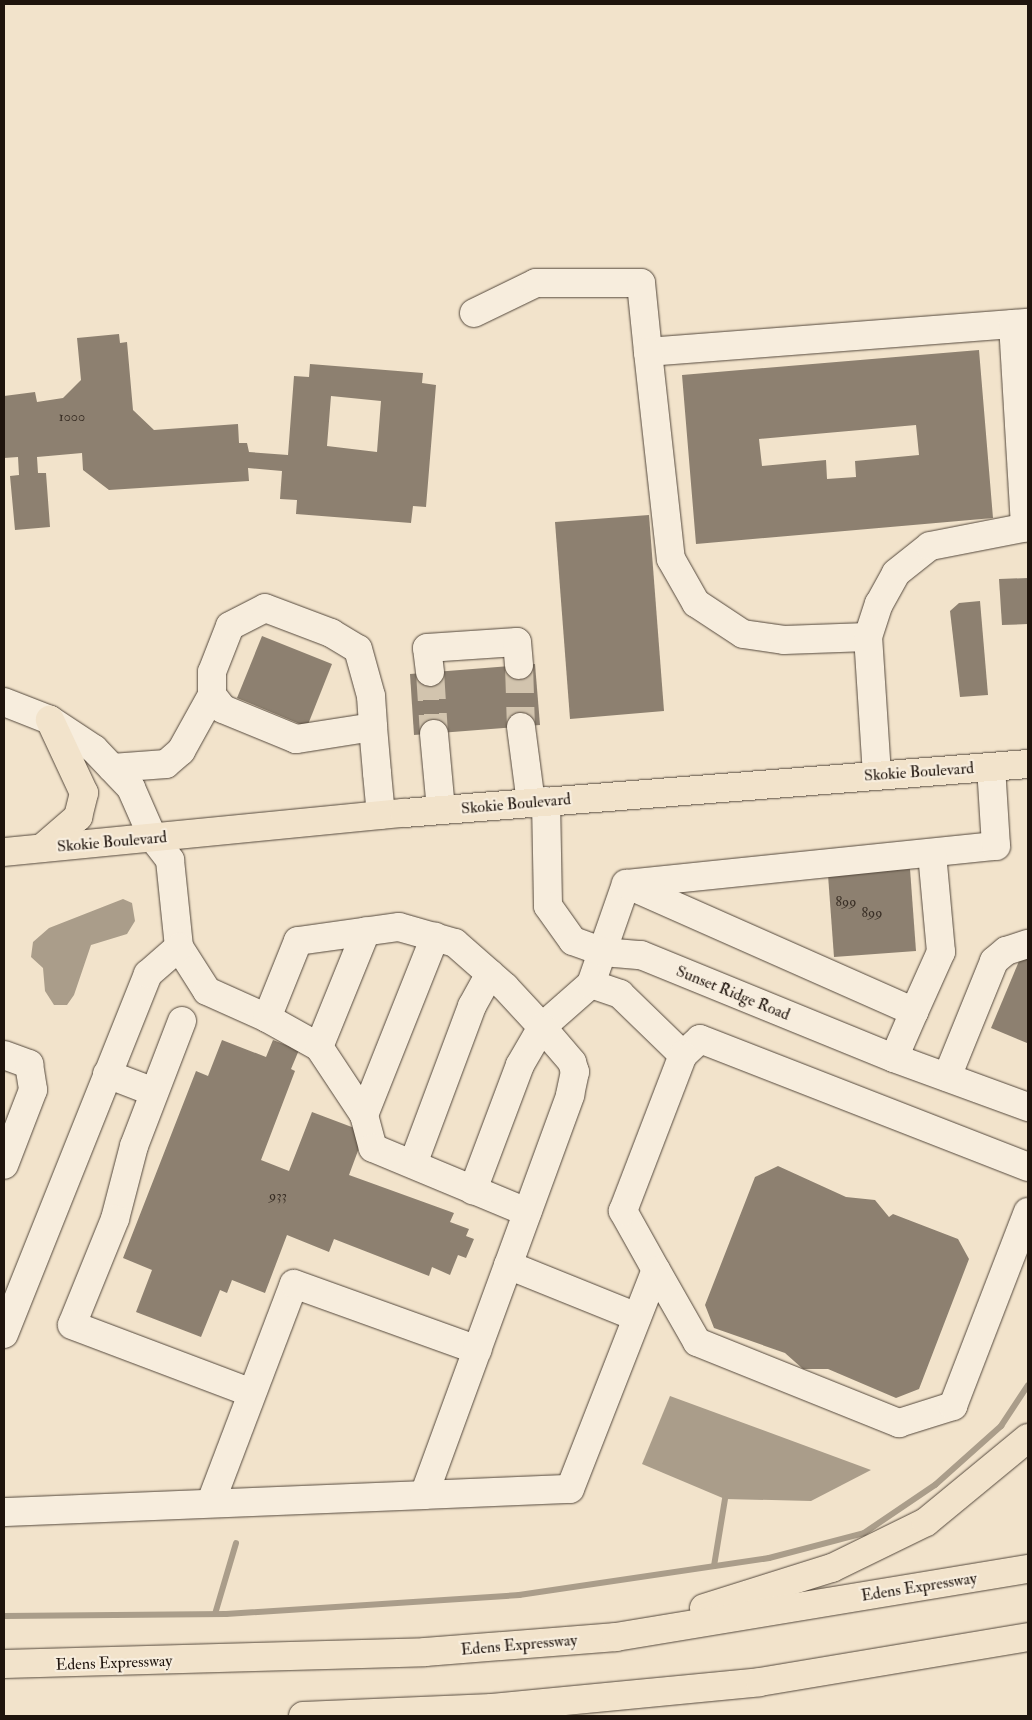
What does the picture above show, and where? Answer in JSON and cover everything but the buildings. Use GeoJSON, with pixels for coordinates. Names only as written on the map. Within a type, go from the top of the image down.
{"type":"FeatureCollection","features":[{"type":"Feature","properties":{"kind":"main road"},"geometry":{"type":"LineString","coordinates":[[41,848],[78,817],[84,792],[50,720]]}},
{"type":"Feature","properties":{"kind":"main road","name":"Skokie Boulevard"},"geometry":{"type":"LineString","coordinates":[[4,852],[381,815],[1028,764]]}},
{"type":"Feature","properties":{"kind":"main road"},"geometry":{"type":"LineString","coordinates":[[616,1637],[832,1568],[926,1522],[1028,1438]]}},
{"type":"Feature","properties":{"kind":"main road","name":"Edens Expressway"},"geometry":{"type":"LineString","coordinates":[[4,1664],[425,1652],[616,1637],[1028,1569]]}},
{"type":"Feature","properties":{"kind":"main road"},"geometry":{"type":"LineString","coordinates":[[303,1716],[492,1708],[760,1682],[1028,1637]]}},
{"type":"Feature","properties":{"kind":"main road"},"geometry":{"type":"LineString","coordinates":[[492,1708],[529,1716]]}},
{"type":"Feature","properties":{"kind":"street"},"geometry":{"type":"LineString","coordinates":[[474,313],[536,283],[641,284],[670,559],[696,603],[743,634],[784,640],[868,636]]}},
{"type":"Feature","properties":{"kind":"street"},"geometry":{"type":"LineString","coordinates":[[648,352],[1021,323],[1027,528],[930,546],[896,574],[879,604],[868,636],[877,776]]}},
{"type":"Feature","properties":{"kind":"street"},"geometry":{"type":"LineString","coordinates":[[112,768],[166,764],[181,751],[212,695],[212,672],[230,626],[265,608],[331,633],[358,649],[366,665],[381,815]]}},
{"type":"Feature","properties":{"kind":"street"},"geometry":{"type":"LineString","coordinates":[[430,672],[427,648],[517,642],[519,665]]}},
{"type":"Feature","properties":{"kind":"street"},"geometry":{"type":"LineString","coordinates":[[212,695],[223,709],[296,739],[373,727]]}},
{"type":"Feature","properties":{"kind":"street"},"geometry":{"type":"LineString","coordinates":[[4,702],[50,720],[94,749],[131,788],[153,838],[170,860],[179,947],[207,991],[267,1018],[319,1047],[364,1115],[373,1148],[528,1212]]}},
{"type":"Feature","properties":{"kind":"street","name":"Sunset Ridge Road"},"geometry":{"type":"LineString","coordinates":[[521,727],[538,802],[548,906],[572,941],[602,952],[641,955],[894,1058],[947,1077],[1026,1101]]}},
{"type":"Feature","properties":{"kind":"street"},"geometry":{"type":"LineString","coordinates":[[434,734],[441,810]]}},
{"type":"Feature","properties":{"kind":"street"},"geometry":{"type":"LineString","coordinates":[[626,884],[996,846],[991,767]]}},
{"type":"Feature","properties":{"kind":"street"},"geometry":{"type":"LineString","coordinates":[[894,1058],[941,952],[932,853]]}},
{"type":"Feature","properties":{"kind":"street"},"geometry":{"type":"LineString","coordinates":[[473,1190],[520,1064],[542,1027],[591,984],[626,884]]}},
{"type":"Feature","properties":{"kind":"street"},"geometry":{"type":"LineString","coordinates":[[626,884],[914,1012]]}},
{"type":"Feature","properties":{"kind":"street"},"geometry":{"type":"LineString","coordinates":[[267,1018],[298,941],[399,926],[455,943],[490,974],[542,1027],[572,1062],[575,1072],[528,1212],[424,1495]]}},
{"type":"Feature","properties":{"kind":"street"},"geometry":{"type":"LineString","coordinates":[[319,1047],[366,931]]}},
{"type":"Feature","properties":{"kind":"street"},"geometry":{"type":"LineString","coordinates":[[364,1115],[435,937]]}},
{"type":"Feature","properties":{"kind":"street"},"geometry":{"type":"LineString","coordinates":[[947,1077],[994,961],[1006,951],[1028,944]]}},
{"type":"Feature","properties":{"kind":"street"},"geometry":{"type":"LineString","coordinates":[[4,1334],[148,974],[179,947]]}},
{"type":"Feature","properties":{"kind":"street"},"geometry":{"type":"LineString","coordinates":[[413,1164],[472,1006],[490,974]]}},
{"type":"Feature","properties":{"kind":"street"},"geometry":{"type":"LineString","coordinates":[[591,984],[620,994],[683,1056]]}},
{"type":"Feature","properties":{"kind":"street"},"geometry":{"type":"LineString","coordinates":[[182,1021],[134,1146],[115,1220],[72,1325],[252,1393]]}},
{"type":"Feature","properties":{"kind":"street"},"geometry":{"type":"LineString","coordinates":[[1028,1167],[700,1038],[683,1056],[623,1211],[697,1342],[899,1424],[953,1406],[1028,1212]]}},
{"type":"Feature","properties":{"kind":"street"},"geometry":{"type":"LineString","coordinates":[[4,1055],[28,1064],[33,1090],[4,1165]]}},
{"type":"Feature","properties":{"kind":"street"},"geometry":{"type":"LineString","coordinates":[[108,1074],[154,1092]]}},
{"type":"Feature","properties":{"kind":"street"},"geometry":{"type":"LineString","coordinates":[[508,1265],[637,1317]]}},
{"type":"Feature","properties":{"kind":"street"},"geometry":{"type":"LineString","coordinates":[[4,1512],[210,1502],[570,1489],[656,1270]]}},
{"type":"Feature","properties":{"kind":"street"},"geometry":{"type":"LineString","coordinates":[[210,1502],[294,1284],[477,1350]]}},
{"type":"Feature","properties":{"kind":"shaded area"},"geometry":{"type":"Polygon","coordinates":[[[123,899],[132,903],[135,921],[127,934],[91,945],[74,995],[67,1005],[54,1005],[45,991],[43,968],[31,957],[33,942],[49,928],[123,899]]]}},
{"type":"Feature","properties":{"kind":"shaded area"},"geometry":{"type":"Polygon","coordinates":[[[670,1396],[871,1470],[811,1501],[725,1499],[642,1464],[670,1396]]]}},
{"type":"Feature","properties":{"kind":"waterway"},"geometry":{"type":"LineString","coordinates":[[4,1616],[226,1614],[519,1595],[769,1558],[864,1533],[935,1485],[1001,1426],[1028,1385]]}},
{"type":"Feature","properties":{"kind":"waterway"},"geometry":{"type":"LineString","coordinates":[[714,1566],[725,1499]]}},
{"type":"Feature","properties":{"kind":"waterway"},"geometry":{"type":"LineString","coordinates":[[215,1614],[236,1543]]}},
{"type":"Feature","properties":{"kind":"tunnel"},"geometry":{"type":"LineString","coordinates":[[519,665],[521,727]]}},
{"type":"Feature","properties":{"kind":"tunnel"},"geometry":{"type":"LineString","coordinates":[[430,672],[434,734]]}}]}
